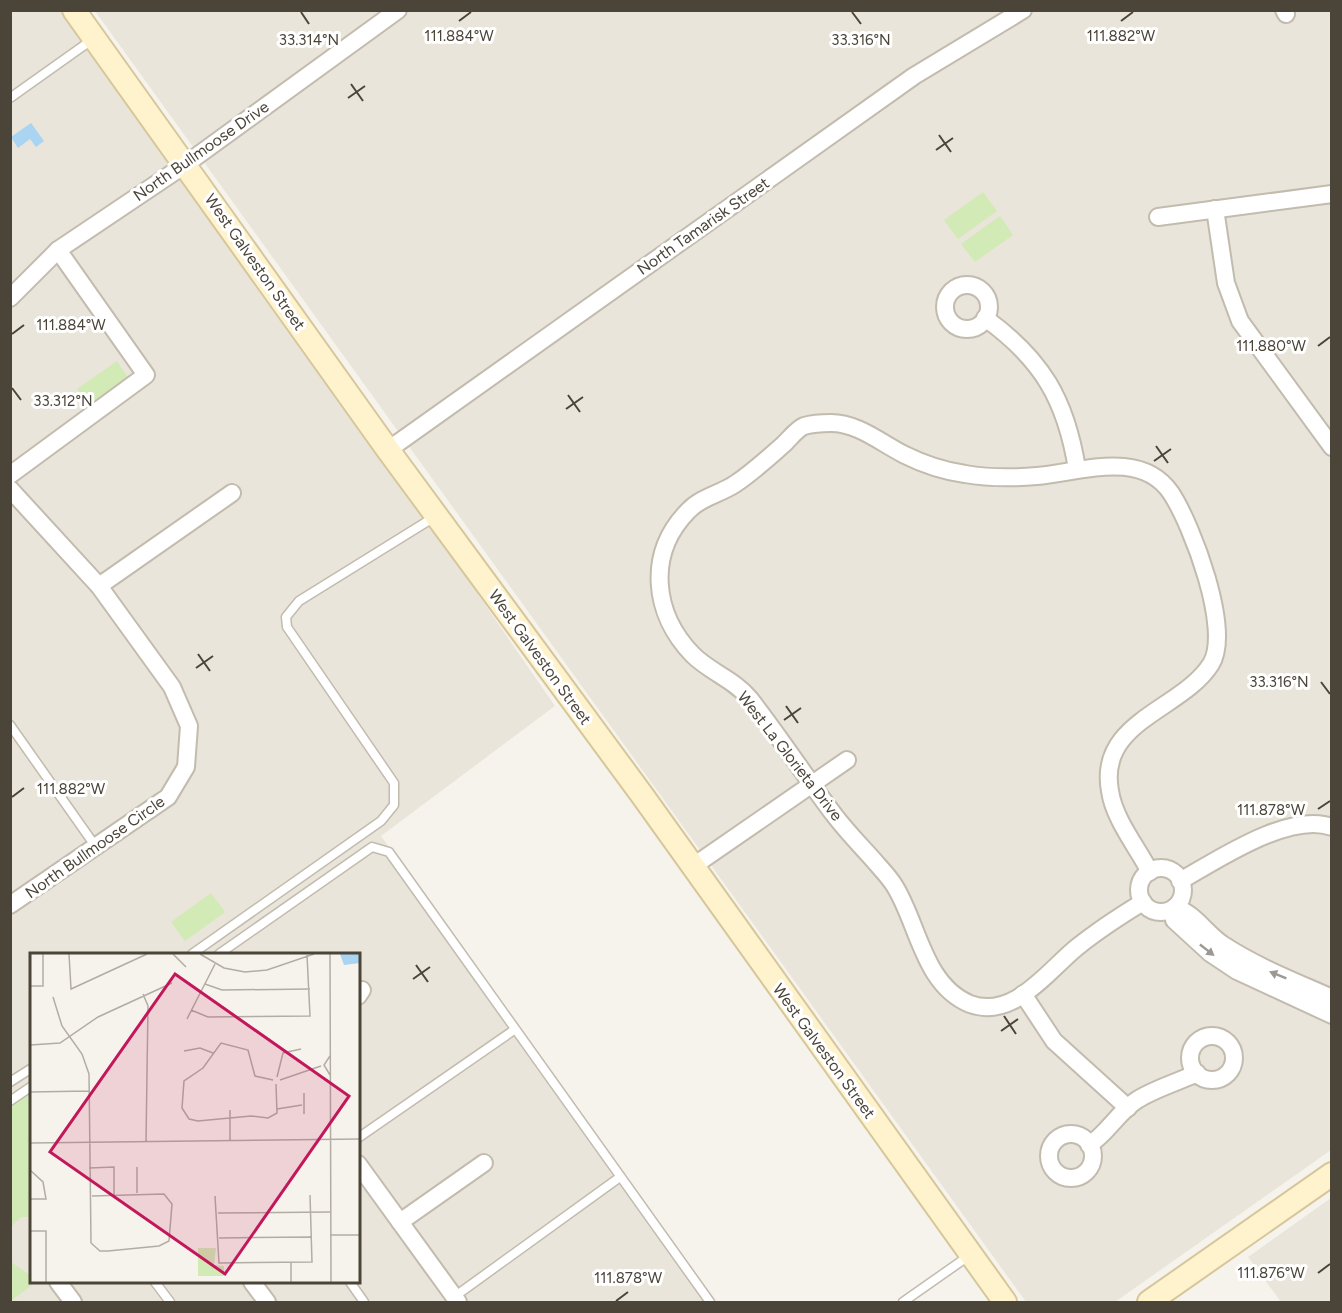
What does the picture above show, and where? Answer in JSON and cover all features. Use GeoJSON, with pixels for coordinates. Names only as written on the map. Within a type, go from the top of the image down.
{"type":"FeatureCollection","features":[{"type":"Feature","properties":{"kind":"street","name":"West Galveston Street"},"geometry":{"type":"LineString","coordinates":[[74,10],[388,450],[1005,1302]]}},
{"type":"Feature","properties":{"kind":"street","name":"North Bullmoose Drive"},"geometry":{"type":"LineString","coordinates":[[10,298],[58,250],[186,164],[398,10]]}},
{"type":"Feature","properties":{"kind":"street","name":"North Tamarisk Street"},"geometry":{"type":"LineString","coordinates":[[388,450],[914,76],[1023,10]]}},
{"type":"Feature","properties":{"kind":"street"},"geometry":{"type":"LineString","coordinates":[[1158,217],[1332,194]]}},
{"type":"Feature","properties":{"kind":"street"},"geometry":{"type":"LineString","coordinates":[[1215,209],[1226,283],[1240,321],[1332,447]]}},
{"type":"Feature","properties":{"kind":"street"},"geometry":{"type":"LineString","coordinates":[[10,475],[146,375],[58,250]]}},
{"type":"Feature","properties":{"kind":"street"},"geometry":{"type":"LineString","coordinates":[[985,318],[1006,333],[1034,360],[1052,388],[1071,431],[1077,469]]}},
{"type":"Feature","properties":{"kind":"street","name":"West La Glorieta Drive"},"geometry":{"type":"LineString","coordinates":[[1143,902],[1076,948],[1023,994],[999,1007],[970,1004],[942,982],[931,967],[894,884],[835,816],[746,694],[697,660],[676,636],[662,607],[658,587],[661,554],[688,511],[704,499],[738,482],[802,427],[830,423],[848,425],[907,456],[938,468],[965,474],[991,477],[1037,476],[1077,469],[1126,467],[1155,474],[1181,508],[1207,577],[1214,611],[1215,658],[1204,674],[1133,727],[1119,743],[1110,766],[1109,791],[1119,815],[1150,872]]}},
{"type":"Feature","properties":{"kind":"street","name":"North Bullmoose Circle"},"geometry":{"type":"LineString","coordinates":[[10,489],[99,586],[172,687],[189,726],[186,766],[168,797],[10,905]]}},
{"type":"Feature","properties":{"kind":"street"},"geometry":{"type":"LineString","coordinates":[[99,586],[232,493]]}},
{"type":"Feature","properties":{"kind":"street"},"geometry":{"type":"LineString","coordinates":[[692,867],[847,760]]}},
{"type":"Feature","properties":{"kind":"street"},"geometry":{"type":"LineString","coordinates":[[1180,881],[1252,841],[1284,828],[1324,824],[1332,827]]}},
{"type":"Feature","properties":{"kind":"street"},"geometry":{"type":"LineString","coordinates":[[1332,998],[1266,971],[1220,942],[1187,911],[1175,907],[1158,912],[1151,910],[1143,902],[1139,886],[1150,872],[1166,869],[1180,881],[1181,897],[1175,907],[1174,920],[1210,953],[1270,988],[1332,1015]]}},
{"type":"Feature","properties":{"kind":"street"},"geometry":{"type":"LineString","coordinates":[[1023,994],[1054,1041],[1128,1108]]}},
{"type":"Feature","properties":{"kind":"street"},"geometry":{"type":"LineString","coordinates":[[1089,1145],[1103,1136],[1137,1099],[1197,1073]]}},
{"type":"Feature","properties":{"kind":"street"},"geometry":{"type":"LineString","coordinates":[[400,1222],[484,1163]]}},
{"type":"Feature","properties":{"kind":"street"},"geometry":{"type":"LineString","coordinates":[[360,1167],[456,1300]]}},
{"type":"Feature","properties":{"kind":"street"},"geometry":{"type":"LineString","coordinates":[[1149,1302],[1332,1174]]}},
{"type":"Feature","properties":{"kind":"street"},"geometry":{"type":"LineString","coordinates":[[60,1283],[74,1302]]}},
{"type":"Feature","properties":{"kind":"street"},"geometry":{"type":"LineString","coordinates":[[253,1283],[267,1302]]}},
{"type":"Feature","properties":{"kind":"lane"},"geometry":{"type":"LineString","coordinates":[[10,98],[94,38]]}},
{"type":"Feature","properties":{"kind":"lane"},"geometry":{"type":"LineString","coordinates":[[193,953],[381,821],[394,805],[394,783],[287,627],[286,617],[299,601],[436,516]]}},
{"type":"Feature","properties":{"kind":"lane"},"geometry":{"type":"LineString","coordinates":[[10,725],[96,848]]}},
{"type":"Feature","properties":{"kind":"lane"},"geometry":{"type":"LineString","coordinates":[[220,953],[372,847],[389,852],[710,1302]]}},
{"type":"Feature","properties":{"kind":"lane"},"geometry":{"type":"LineString","coordinates":[[360,1137],[514,1030]]}},
{"type":"Feature","properties":{"kind":"lane"},"geometry":{"type":"LineString","coordinates":[[10,1082],[30,1069]]}},
{"type":"Feature","properties":{"kind":"lane"},"geometry":{"type":"LineString","coordinates":[[10,1101],[30,1087]]}},
{"type":"Feature","properties":{"kind":"lane"},"geometry":{"type":"LineString","coordinates":[[456,1300],[620,1177]]}},
{"type":"Feature","properties":{"kind":"lane"},"geometry":{"type":"LineString","coordinates":[[903,1302],[971,1254]]}},
{"type":"Feature","properties":{"kind":"lane"},"geometry":{"type":"LineString","coordinates":[[156,1283],[170,1302]]}},
{"type":"Feature","properties":{"kind":"lane"},"geometry":{"type":"LineString","coordinates":[[351,1283],[364,1302]]}},
{"type":"Feature","properties":{"kind":"shaded area"},"geometry":{"type":"Polygon","coordinates":[[[11,11],[61,11],[84,43],[11,94],[11,11]]]}},
{"type":"Feature","properties":{"kind":"shaded area"},"geometry":{"type":"Polygon","coordinates":[[[95,11],[1331,11],[1331,1150],[1115,1302],[1026,1302],[95,11]]]}},
{"type":"Feature","properties":{"kind":"shaded area"},"geometry":{"type":"Polygon","coordinates":[[[94,38],[555,706],[381,836],[716,1302],[11,1302],[10,97],[94,38]]]}},
{"type":"Feature","properties":{"kind":"shaded area"},"geometry":{"type":"Polygon","coordinates":[[[1331,1198],[1331,1302],[1281,1302],[1248,1257],[1331,1198]]]}},
{"type":"Feature","properties":{"kind":"green space"},"geometry":{"type":"Polygon","coordinates":[[[983,192],[997,211],[958,239],[944,220],[983,192]]]}},
{"type":"Feature","properties":{"kind":"green space"},"geometry":{"type":"Polygon","coordinates":[[[1000,216],[1013,235],[975,262],[961,244],[1000,216]]]}},
{"type":"Feature","properties":{"kind":"green space"},"geometry":{"type":"Polygon","coordinates":[[[117,361],[129,379],[90,406],[77,389],[117,361]]]}},
{"type":"Feature","properties":{"kind":"green space"},"geometry":{"type":"Polygon","coordinates":[[[211,893],[225,912],[185,941],[171,922],[211,893]]]}},
{"type":"Feature","properties":{"kind":"green space"},"geometry":{"type":"Polygon","coordinates":[[[30,1090],[30,1217],[21,1217],[11,1227],[11,1104],[30,1090]]]}},
{"type":"Feature","properties":{"kind":"green space"},"geometry":{"type":"Polygon","coordinates":[[[11,1262],[30,1275],[30,1283],[35,1283],[11,1301],[11,1262]]]}},
{"type":"Feature","properties":{"kind":"water"},"geometry":{"type":"Polygon","coordinates":[[[31,123],[44,141],[36,147],[30,139],[18,148],[11,137],[31,123]]]}}]}
